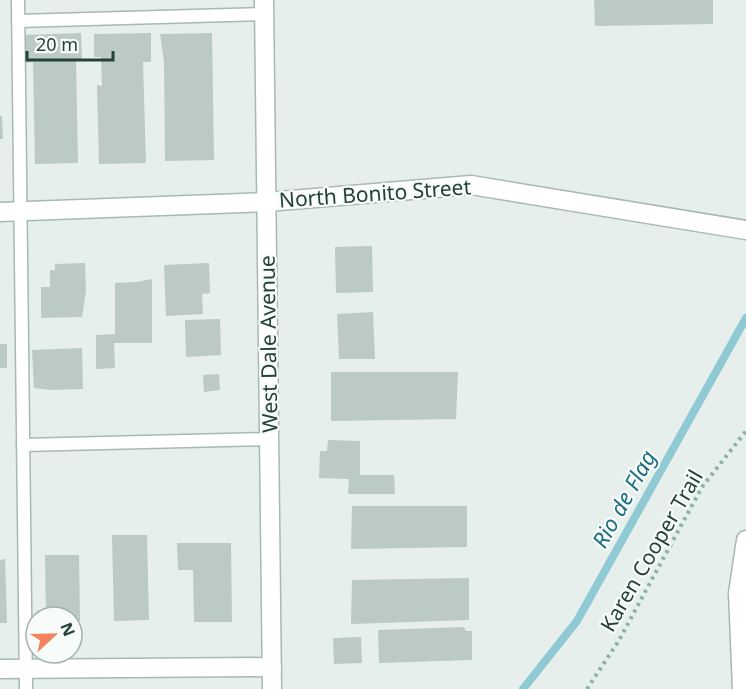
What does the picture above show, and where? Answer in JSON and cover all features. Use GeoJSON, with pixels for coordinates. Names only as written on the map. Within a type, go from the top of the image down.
{"type":"FeatureCollection","features":[{"type":"Feature","properties":{"kind":"street","name":"West Dale Avenue"},"geometry":{"type":"LineString","coordinates":[[264,7],[272,689]]}},
{"type":"Feature","properties":{"kind":"street","name":"North Bonito Street"},"geometry":{"type":"LineString","coordinates":[[0,212],[267,202],[471,184],[746,230]]}},
{"type":"Feature","properties":{"kind":"street"},"geometry":{"type":"LineString","coordinates":[[742,689],[738,593],[746,540]]}},
{"type":"Feature","properties":{"kind":"street"},"geometry":{"type":"LineString","coordinates":[[0,669],[272,667]]}},
{"type":"Feature","properties":{"kind":"lane"},"geometry":{"type":"LineString","coordinates":[[18,0],[26,689]]}},
{"type":"Feature","properties":{"kind":"lane"},"geometry":{"type":"LineString","coordinates":[[18,21],[264,7]]}},
{"type":"Feature","properties":{"kind":"lane"},"geometry":{"type":"LineString","coordinates":[[23,445],[270,440]]}},
{"type":"Feature","properties":{"kind":"path","name":"Karen Cooper Trail"},"geometry":{"type":"LineString","coordinates":[[587,689],[618,642],[702,487],[746,431]]}},
{"type":"Feature","properties":{"kind":"building"},"geometry":{"type":"Polygon","coordinates":[[[594,0],[713,0],[713,24],[595,26],[594,0]]]}},
{"type":"Feature","properties":{"kind":"building"},"geometry":{"type":"Polygon","coordinates":[[[81,33],[82,60],[76,60],[78,163],[35,164],[33,62],[24,63],[24,35],[81,33]]]}},
{"type":"Feature","properties":{"kind":"building"},"geometry":{"type":"Polygon","coordinates":[[[151,33],[151,62],[143,62],[146,163],[99,164],[97,85],[102,86],[101,57],[94,57],[94,34],[151,33]]]}},
{"type":"Feature","properties":{"kind":"building"},"geometry":{"type":"Polygon","coordinates":[[[212,33],[214,160],[165,161],[164,62],[160,34],[212,33]]]}},
{"type":"Feature","properties":{"kind":"building"},"geometry":{"type":"Polygon","coordinates":[[[0,116],[2,116],[3,139],[0,139],[0,116]]]}},
{"type":"Feature","properties":{"kind":"building"},"geometry":{"type":"Polygon","coordinates":[[[372,246],[373,292],[336,293],[335,247],[372,246]]]}},
{"type":"Feature","properties":{"kind":"building"},"geometry":{"type":"Polygon","coordinates":[[[85,263],[86,291],[82,317],[41,318],[41,287],[50,287],[50,270],[55,270],[55,264],[85,263]]]}},
{"type":"Feature","properties":{"kind":"building"},"geometry":{"type":"Polygon","coordinates":[[[209,263],[210,293],[202,294],[203,314],[166,316],[164,265],[209,263]]]}},
{"type":"Feature","properties":{"kind":"building"},"geometry":{"type":"Polygon","coordinates":[[[152,279],[152,343],[114,343],[115,368],[96,369],[96,335],[115,334],[115,283],[152,279]]]}},
{"type":"Feature","properties":{"kind":"building"},"geometry":{"type":"Polygon","coordinates":[[[373,312],[375,359],[339,359],[337,314],[373,312]]]}},
{"type":"Feature","properties":{"kind":"building"},"geometry":{"type":"Polygon","coordinates":[[[220,319],[221,355],[186,357],[185,320],[220,319]]]}},
{"type":"Feature","properties":{"kind":"building"},"geometry":{"type":"Polygon","coordinates":[[[0,344],[7,344],[7,368],[0,368],[0,344]]]}},
{"type":"Feature","properties":{"kind":"building"},"geometry":{"type":"Polygon","coordinates":[[[82,348],[83,389],[34,388],[32,350],[82,348]]]}},
{"type":"Feature","properties":{"kind":"building"},"geometry":{"type":"Polygon","coordinates":[[[331,372],[458,372],[456,419],[331,421],[331,372]]]}},
{"type":"Feature","properties":{"kind":"building"},"geometry":{"type":"Polygon","coordinates":[[[219,374],[220,390],[204,392],[203,375],[219,374]]]}},
{"type":"Feature","properties":{"kind":"building"},"geometry":{"type":"Polygon","coordinates":[[[328,440],[360,441],[360,475],[394,475],[395,494],[348,494],[349,479],[319,478],[320,451],[327,451],[328,440]]]}},
{"type":"Feature","properties":{"kind":"building"},"geometry":{"type":"Polygon","coordinates":[[[352,506],[467,506],[467,547],[351,549],[352,506]]]}},
{"type":"Feature","properties":{"kind":"building"},"geometry":{"type":"Polygon","coordinates":[[[112,535],[147,535],[149,620],[114,621],[112,535]]]}},
{"type":"Feature","properties":{"kind":"building"},"geometry":{"type":"Polygon","coordinates":[[[177,543],[231,543],[232,622],[194,622],[193,570],[178,570],[177,543]]]}},
{"type":"Feature","properties":{"kind":"building"},"geometry":{"type":"Polygon","coordinates":[[[45,555],[79,555],[80,605],[46,605],[45,555]]]}},
{"type":"Feature","properties":{"kind":"building"},"geometry":{"type":"Polygon","coordinates":[[[5,559],[7,623],[0,623],[0,560],[5,559]]]}},
{"type":"Feature","properties":{"kind":"building"},"geometry":{"type":"Polygon","coordinates":[[[469,578],[469,620],[351,624],[352,580],[469,578]]]}},
{"type":"Feature","properties":{"kind":"building"},"geometry":{"type":"Polygon","coordinates":[[[464,627],[466,631],[472,631],[472,660],[379,663],[378,630],[464,627]]]}},
{"type":"Feature","properties":{"kind":"building"},"geometry":{"type":"Polygon","coordinates":[[[361,637],[362,663],[334,664],[333,638],[361,637]]]}},
{"type":"Feature","properties":{"kind":"waterway","name":"Rio de Flag"},"geometry":{"type":"LineString","coordinates":[[523,689],[577,621],[746,318]]}}]}
